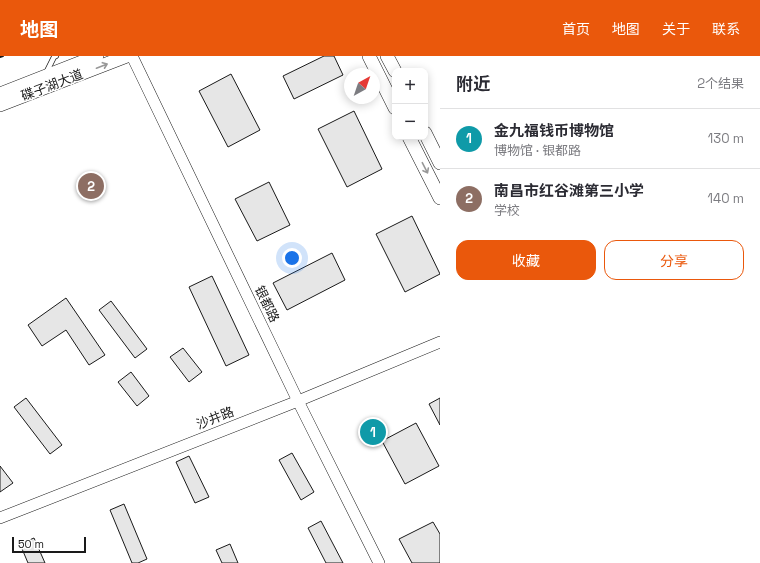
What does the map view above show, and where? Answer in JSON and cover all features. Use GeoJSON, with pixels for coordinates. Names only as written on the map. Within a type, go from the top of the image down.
{"type":"FeatureCollection","features":[{"type":"Feature","properties":{"kind":"main road","name":"碟子湖大道"},"geometry":{"type":"LineString","coordinates":[[0,94],[97,56]]}},
{"type":"Feature","properties":{"kind":"main road","name":"碟子湖大道"},"geometry":{"type":"LineString","coordinates":[[0,105],[127,56]]}},
{"type":"Feature","properties":{"kind":"main road"},"geometry":{"type":"LineString","coordinates":[[369,56],[393,104]]}},
{"type":"Feature","properties":{"kind":"main road"},"geometry":{"type":"LineString","coordinates":[[387,56],[393,68]]}},
{"type":"Feature","properties":{"kind":"main road"},"geometry":{"type":"LineString","coordinates":[[428,139],[440,164]]}},
{"type":"Feature","properties":{"kind":"main road"},"geometry":{"type":"LineString","coordinates":[[411,140],[440,198]]}},
{"type":"Feature","properties":{"kind":"street","name":"银都路"},"geometry":{"type":"LineString","coordinates":[[132,56],[298,401],[379,563]]}},
{"type":"Feature","properties":{"kind":"street","name":"沙井路"},"geometry":{"type":"LineString","coordinates":[[0,518],[298,401],[440,342]]}},
{"type":"Feature","properties":{"kind":"lane"},"geometry":{"type":"LineString","coordinates":[[44,77],[54,57],[56,56]]}},
{"type":"Feature","properties":{"kind":"building"},"geometry":{"type":"Polygon","coordinates":[[[324,56],[334,56],[343,75],[294,99],[283,76],[324,56]]]}},
{"type":"Feature","properties":{"kind":"building"},"geometry":{"type":"Polygon","coordinates":[[[231,74],[260,130],[228,147],[199,91],[231,74]]]}},
{"type":"Feature","properties":{"kind":"building"},"geometry":{"type":"Polygon","coordinates":[[[354,111],[382,169],[347,187],[318,129],[354,111]]]}},
{"type":"Feature","properties":{"kind":"building"},"geometry":{"type":"Polygon","coordinates":[[[269,182],[290,225],[257,241],[235,199],[269,182]]]}},
{"type":"Feature","properties":{"kind":"building"},"geometry":{"type":"Polygon","coordinates":[[[412,216],[440,274],[405,292],[376,234],[412,216]]]}},
{"type":"Feature","properties":{"kind":"building"},"geometry":{"type":"Polygon","coordinates":[[[332,253],[345,280],[287,310],[273,283],[332,253]]]}},
{"type":"Feature","properties":{"kind":"building"},"geometry":{"type":"Polygon","coordinates":[[[212,276],[249,355],[226,366],[189,287],[212,276]]]}},
{"type":"Feature","properties":{"kind":"building"},"geometry":{"type":"Polygon","coordinates":[[[66,298],[105,355],[89,365],[66,330],[42,346],[28,325],[66,298]]]}},
{"type":"Feature","properties":{"kind":"building"},"geometry":{"type":"Polygon","coordinates":[[[111,301],[147,349],[135,358],[99,310],[111,301]]]}},
{"type":"Feature","properties":{"kind":"building"},"geometry":{"type":"Polygon","coordinates":[[[183,348],[202,372],[189,382],[170,357],[183,348]]]}},
{"type":"Feature","properties":{"kind":"building"},"geometry":{"type":"Polygon","coordinates":[[[131,372],[149,396],[137,406],[118,382],[131,372]]]}},
{"type":"Feature","properties":{"kind":"building"},"geometry":{"type":"Polygon","coordinates":[[[26,398],[62,445],[50,454],[14,407],[26,398]]]}},
{"type":"Feature","properties":{"kind":"building"},"geometry":{"type":"Polygon","coordinates":[[[440,398],[440,425],[429,404],[440,398]]]}},
{"type":"Feature","properties":{"kind":"building"},"geometry":{"type":"Polygon","coordinates":[[[416,423],[439,466],[405,484],[382,441],[416,423]]]}},
{"type":"Feature","properties":{"kind":"building"},"geometry":{"type":"Polygon","coordinates":[[[292,453],[314,492],[301,500],[279,460],[292,453]]]}},
{"type":"Feature","properties":{"kind":"building"},"geometry":{"type":"Polygon","coordinates":[[[189,456],[209,497],[195,503],[176,462],[189,456]]]}},
{"type":"Feature","properties":{"kind":"building"},"geometry":{"type":"Polygon","coordinates":[[[0,466],[13,483],[0,492],[0,466]]]}},
{"type":"Feature","properties":{"kind":"building"},"geometry":{"type":"Polygon","coordinates":[[[124,504],[147,559],[138,563],[132,563],[110,510],[124,504]]]}},
{"type":"Feature","properties":{"kind":"building"},"geometry":{"type":"Polygon","coordinates":[[[321,521],[343,563],[326,563],[308,528],[321,521]]]}},
{"type":"Feature","properties":{"kind":"building"},"geometry":{"type":"Polygon","coordinates":[[[433,522],[440,534],[440,563],[412,563],[399,539],[433,522]]]}},
{"type":"Feature","properties":{"kind":"building"},"geometry":{"type":"Polygon","coordinates":[[[34,538],[45,563],[28,563],[20,544],[34,538]]]}},
{"type":"Feature","properties":{"kind":"building"},"geometry":{"type":"Polygon","coordinates":[[[230,544],[238,563],[222,563],[216,550],[230,544]]]}},
{"type":"Feature","properties":{"kind":"place","name":"南昌市红谷滩第三小学"},"geometry":{"type":"Point","coordinates":[91,186]}},
{"type":"Feature","properties":{"kind":"place","name":"金九福钱币博物馆"},"geometry":{"type":"Point","coordinates":[373,432]}}]}
